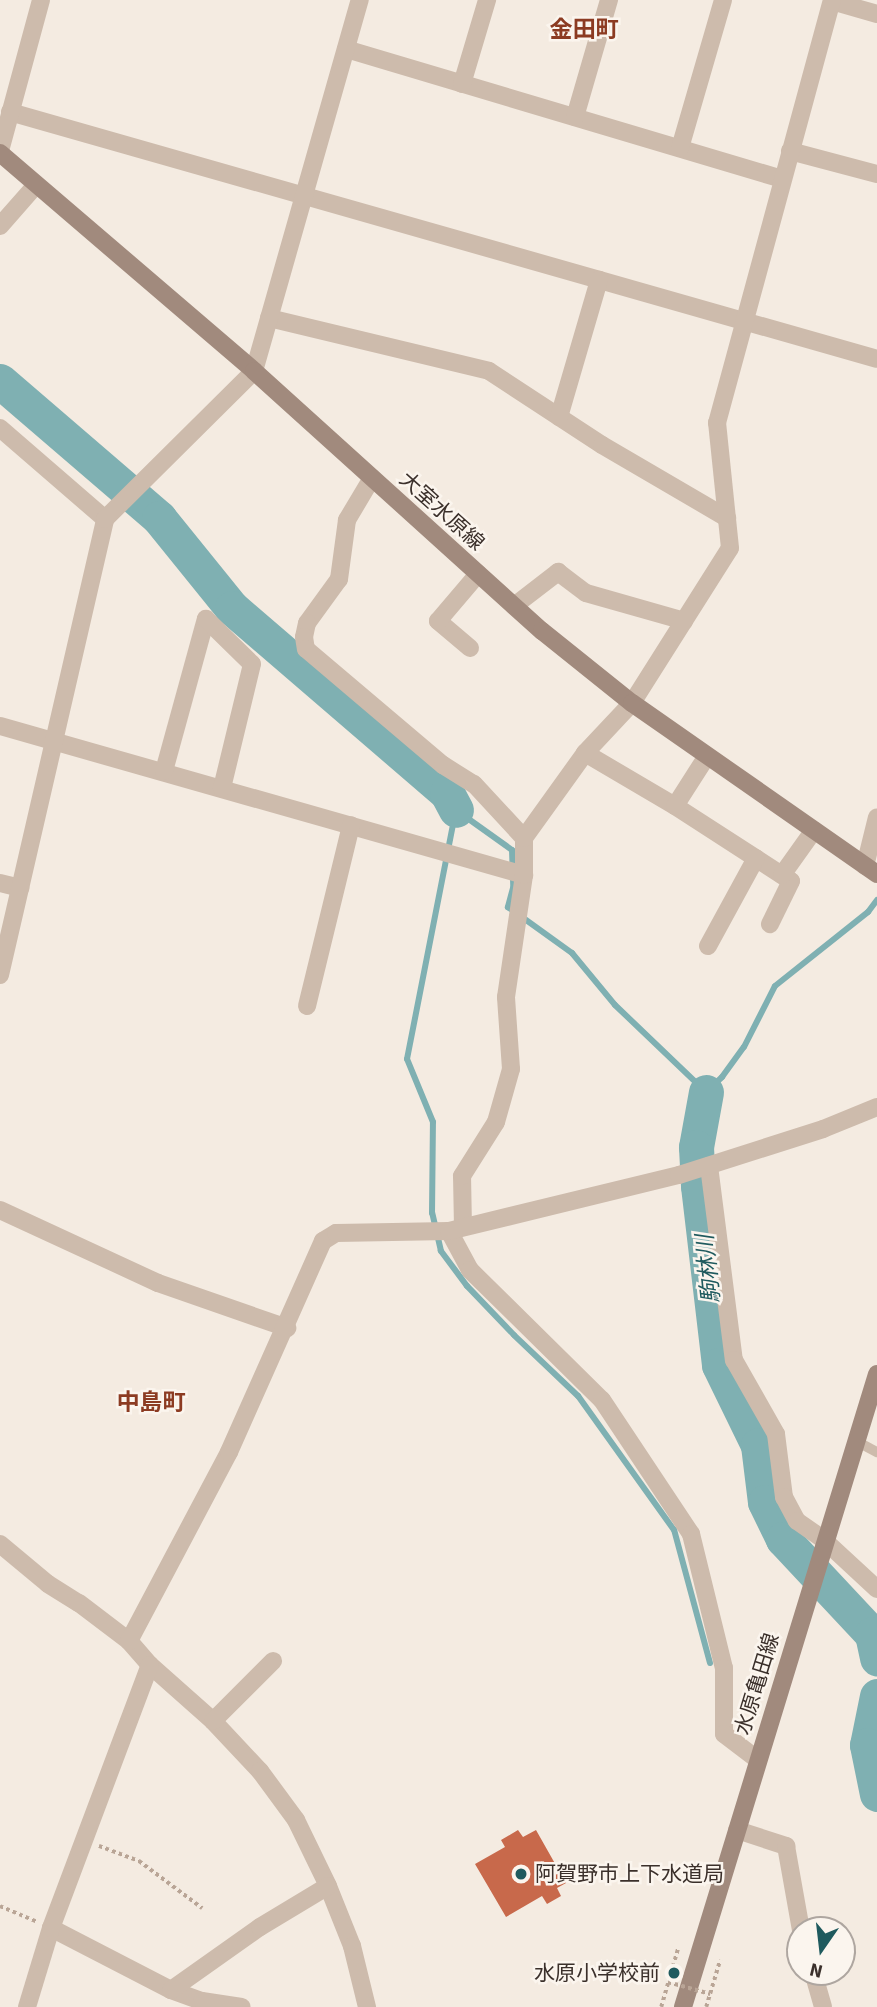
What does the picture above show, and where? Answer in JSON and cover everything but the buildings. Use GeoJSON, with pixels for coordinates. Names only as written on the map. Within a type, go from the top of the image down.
{"type":"FeatureCollection","features":[{"type":"Feature","properties":{"kind":"main road","name":"大室水原線"},"geometry":{"type":"LineString","coordinates":[[0,152],[254,371],[514,606],[632,703],[871,870]]}},
{"type":"Feature","properties":{"kind":"main road","name":"水原亀田線"},"geometry":{"type":"LineString","coordinates":[[684,2007],[822,1547],[877,1374]]}},
{"type":"Feature","properties":{"kind":"street"},"geometry":{"type":"LineString","coordinates":[[0,152],[41,0]]}},
{"type":"Feature","properties":{"kind":"street"},"geometry":{"type":"LineString","coordinates":[[0,975],[105,519],[254,371],[360,0]]}},
{"type":"Feature","properties":{"kind":"street"},"geometry":{"type":"LineString","coordinates":[[462,84],[487,0]]}},
{"type":"Feature","properties":{"kind":"street"},"geometry":{"type":"LineString","coordinates":[[575,117],[609,0]]}},
{"type":"Feature","properties":{"kind":"street"},"geometry":{"type":"LineString","coordinates":[[680,148],[723,0]]}},
{"type":"Feature","properties":{"kind":"street"},"geometry":{"type":"LineString","coordinates":[[758,1760],[724,1734],[724,1668],[691,1534],[602,1400],[470,1270],[456,1229],[462,1177],[496,1122],[511,1069],[506,998],[524,875],[524,838],[585,753],[632,703],[730,548],[717,423],[781,179],[832,0],[877,14]]}},
{"type":"Feature","properties":{"kind":"street"},"geometry":{"type":"LineString","coordinates":[[346,49],[781,179]]}},
{"type":"Feature","properties":{"kind":"street"},"geometry":{"type":"LineString","coordinates":[[10,112],[877,359]]}},
{"type":"Feature","properties":{"kind":"street"},"geometry":{"type":"LineString","coordinates":[[790,151],[877,174]]}},
{"type":"Feature","properties":{"kind":"street"},"geometry":{"type":"LineString","coordinates":[[0,226],[36,185]]}},
{"type":"Feature","properties":{"kind":"street"},"geometry":{"type":"LineString","coordinates":[[559,417],[600,280]]}},
{"type":"Feature","properties":{"kind":"street"},"geometry":{"type":"LineString","coordinates":[[269,318],[489,371],[559,417],[727,518]]}},
{"type":"Feature","properties":{"kind":"street"},"geometry":{"type":"LineString","coordinates":[[0,428],[105,519]]}},
{"type":"Feature","properties":{"kind":"street"},"geometry":{"type":"LineString","coordinates":[[372,478],[347,520],[339,579],[307,622],[304,636],[306,649],[443,765],[474,784],[524,838]]}},
{"type":"Feature","properties":{"kind":"street"},"geometry":{"type":"LineString","coordinates":[[514,606],[558,572],[586,593],[684,621]]}},
{"type":"Feature","properties":{"kind":"street"},"geometry":{"type":"LineString","coordinates":[[471,648],[438,621],[478,574]]}},
{"type":"Feature","properties":{"kind":"street"},"geometry":{"type":"LineString","coordinates":[[164,771],[206,620],[253,664],[222,788]]}},
{"type":"Feature","properties":{"kind":"street"},"geometry":{"type":"LineString","coordinates":[[0,726],[524,875]]}},
{"type":"Feature","properties":{"kind":"street"},"geometry":{"type":"LineString","coordinates":[[585,753],[675,806],[791,881],[770,924]]}},
{"type":"Feature","properties":{"kind":"street"},"geometry":{"type":"LineString","coordinates":[[675,806],[707,755]]}},
{"type":"Feature","properties":{"kind":"street"},"geometry":{"type":"LineString","coordinates":[[871,870],[877,817]]}},
{"type":"Feature","properties":{"kind":"street"},"geometry":{"type":"LineString","coordinates":[[307,1006],[351,825]]}},
{"type":"Feature","properties":{"kind":"street"},"geometry":{"type":"LineString","coordinates":[[782,875],[814,830]]}},
{"type":"Feature","properties":{"kind":"street"},"geometry":{"type":"LineString","coordinates":[[708,946],[756,858]]}},
{"type":"Feature","properties":{"kind":"street"},"geometry":{"type":"LineString","coordinates":[[0,883],[20,888]]}},
{"type":"Feature","properties":{"kind":"street"},"geometry":{"type":"LineString","coordinates":[[129,1641],[229,1452],[287,1328],[323,1241],[336,1233],[456,1229],[679,1175],[823,1129],[877,1107]]}},
{"type":"Feature","properties":{"kind":"street"},"geometry":{"type":"LineString","coordinates":[[709,1166],[734,1360],[776,1434],[784,1497],[797,1521],[822,1547],[877,1589]]}},
{"type":"Feature","properties":{"kind":"street"},"geometry":{"type":"LineString","coordinates":[[1,1213],[159,1283],[287,1328]]}},
{"type":"Feature","properties":{"kind":"street"},"geometry":{"type":"LineString","coordinates":[[0,1544],[48,1584],[79,1603],[129,1641],[150,1665],[213,1721],[260,1772],[296,1820],[328,1886],[352,1946],[366,2007]]}},
{"type":"Feature","properties":{"kind":"street"},"geometry":{"type":"LineString","coordinates":[[213,1721],[273,1661]]}},
{"type":"Feature","properties":{"kind":"street"},"geometry":{"type":"LineString","coordinates":[[27,2007],[51,1928],[150,1665]]}},
{"type":"Feature","properties":{"kind":"street"},"geometry":{"type":"LineString","coordinates":[[737,1829],[786,1846],[799,1916]]}},
{"type":"Feature","properties":{"kind":"street"},"geometry":{"type":"LineString","coordinates":[[171,1990],[260,1927],[328,1886]]}},
{"type":"Feature","properties":{"kind":"street"},"geometry":{"type":"LineString","coordinates":[[51,1928],[201,2004],[242,2007]]}},
{"type":"Feature","properties":{"kind":"street"},"geometry":{"type":"LineString","coordinates":[[817,1986],[823,2007]]}},
{"type":"Feature","properties":{"kind":"lane"},"geometry":{"type":"LineString","coordinates":[[856,1441],[877,1452]]}},
{"type":"Feature","properties":{"kind":"path"},"geometry":{"type":"LineString","coordinates":[[84,1840],[139,1861],[202,1908]]}},
{"type":"Feature","properties":{"kind":"path"},"geometry":{"type":"LineString","coordinates":[[0,1906],[51,1928]]}},
{"type":"Feature","properties":{"kind":"path"},"geometry":{"type":"LineString","coordinates":[[661,2007],[678,1948]]}},
{"type":"Feature","properties":{"kind":"path"},"geometry":{"type":"LineString","coordinates":[[706,2007],[720,1960]]}},
{"type":"Feature","properties":{"kind":"path"},"geometry":{"type":"LineString","coordinates":[[668,1982],[710,1994]]}},
{"type":"Feature","properties":{"kind":"waterway"},"geometry":{"type":"LineString","coordinates":[[0,381],[159,518],[232,608],[447,793],[456,810]]}},
{"type":"Feature","properties":{"kind":"waterway"},"geometry":{"type":"LineString","coordinates":[[710,1663],[674,1530],[578,1396],[467,1286],[441,1251],[432,1213],[433,1122],[407,1059],[456,810],[512,850],[513,888],[508,907],[572,953],[615,1005],[706,1092],[722,1077],[744,1047],[775,986],[868,912],[877,900]]}},
{"type":"Feature","properties":{"kind":"waterway","name":"駒林川"},"geometry":{"type":"LineString","coordinates":[[706,1092],[696,1147],[698,1186],[719,1365],[758,1445],[765,1502],[783,1539],[872,1634],[877,1658]]}},
{"type":"Feature","properties":{"kind":"waterway","name":"駒林川"},"geometry":{"type":"LineString","coordinates":[[877,1696],[867,1745],[877,1794]]}},
{"type":"Feature","properties":{"kind":"place","name":"阿賀野市上下水道局"},"geometry":{"type":"Point","coordinates":[521,1874]}},
{"type":"Feature","properties":{"kind":"place","name":"水原小学校前"},"geometry":{"type":"Point","coordinates":[674,1973]}},
{"type":"Feature","properties":{"kind":"district","name":"金田町"},"geometry":{"type":"Point","coordinates":[584,30]}},
{"type":"Feature","properties":{"kind":"district","name":"中島町"},"geometry":{"type":"Point","coordinates":[151,1403]}}]}
